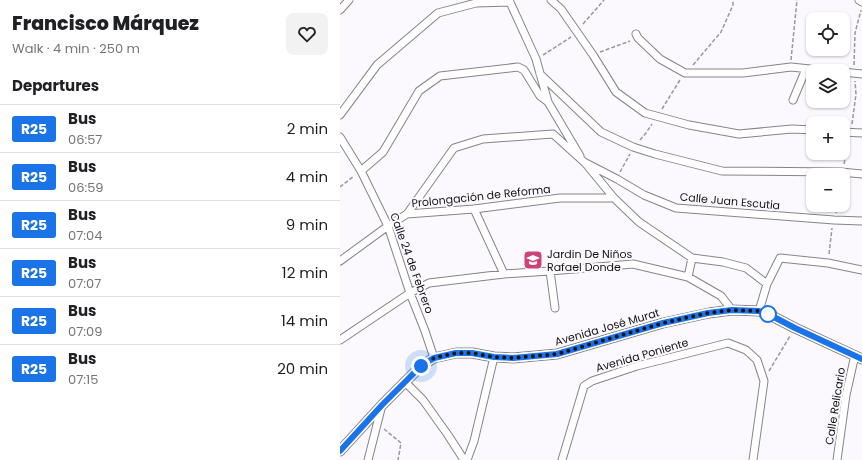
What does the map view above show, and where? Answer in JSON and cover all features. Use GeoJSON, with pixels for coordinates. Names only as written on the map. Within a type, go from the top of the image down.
{"type":"FeatureCollection","features":[{"type":"Feature","properties":{"kind":"street"},"geometry":{"type":"LineString","coordinates":[[340,10],[349,0]]}},
{"type":"Feature","properties":{"kind":"street"},"geometry":{"type":"LineString","coordinates":[[551,0],[561,9],[577,31],[616,92],[646,113],[689,125],[739,134],[792,129],[806,130]]}},
{"type":"Feature","properties":{"kind":"street"},"geometry":{"type":"LineString","coordinates":[[340,115],[377,65],[438,13],[476,2],[509,1],[536,60],[548,102],[584,162]]}},
{"type":"Feature","properties":{"kind":"street"},"geometry":{"type":"LineString","coordinates":[[637,36],[660,59],[686,73],[743,73],[790,67],[806,69],[793,100]]}},
{"type":"Feature","properties":{"kind":"street"},"geometry":{"type":"LineString","coordinates":[[361,171],[383,152],[418,91],[440,76],[518,67],[524,70],[540,96],[548,102]]}},
{"type":"Feature","properties":{"kind":"street"},"geometry":{"type":"LineString","coordinates":[[850,73],[862,74]]}},
{"type":"Feature","properties":{"kind":"street"},"geometry":{"type":"LineString","coordinates":[[540,74],[602,132],[633,148],[722,171],[842,172],[862,174]]}},
{"type":"Feature","properties":{"kind":"street"},"geometry":{"type":"LineString","coordinates":[[850,132],[862,133]]}},
{"type":"Feature","properties":{"kind":"street"},"geometry":{"type":"LineString","coordinates":[[406,214],[454,148],[483,139],[553,134],[584,162],[614,198],[639,222],[692,258],[724,262],[746,268],[767,284]]}},
{"type":"Feature","properties":{"kind":"street","name":"Calle 24 de Febrero"},"geometry":{"type":"LineString","coordinates":[[340,137],[361,171],[388,226],[410,293],[434,358]]}},
{"type":"Feature","properties":{"kind":"street","name":"Calle Juan Escutia"},"geometry":{"type":"LineString","coordinates":[[584,162],[644,195],[676,208],[862,221]]}},
{"type":"Feature","properties":{"kind":"street","name":"Prolongación de Reforma"},"geometry":{"type":"LineString","coordinates":[[340,261],[406,214],[474,209],[560,198],[614,198]]}},
{"type":"Feature","properties":{"kind":"street"},"geometry":{"type":"LineString","coordinates":[[474,209],[504,274]]}},
{"type":"Feature","properties":{"kind":"street"},"geometry":{"type":"LineString","coordinates":[[688,277],[692,258]]}},
{"type":"Feature","properties":{"kind":"street"},"geometry":{"type":"LineString","coordinates":[[759,311],[767,284],[780,258],[828,263],[862,270]]}},
{"type":"Feature","properties":{"kind":"street"},"geometry":{"type":"LineString","coordinates":[[340,340],[343,335],[410,293],[429,283],[504,274],[550,272],[633,264],[688,277],[721,296],[732,310]]}},
{"type":"Feature","properties":{"kind":"street"},"geometry":{"type":"LineString","coordinates":[[550,272],[555,308]]}},
{"type":"Feature","properties":{"kind":"street","name":"Avenida José Murat"},"geometry":{"type":"LineString","coordinates":[[340,452],[382,405],[421,366],[434,358],[456,353],[472,353],[494,357],[513,358],[557,354],[663,323],[708,313],[732,310],[759,311],[770,315],[858,357]]}},
{"type":"Feature","properties":{"kind":"street","name":"Avenida Poniente"},"geometry":{"type":"LineString","coordinates":[[562,460],[584,386],[592,381],[637,366],[728,344],[746,350],[757,360],[764,381]]}},
{"type":"Feature","properties":{"kind":"street"},"geometry":{"type":"LineString","coordinates":[[466,460],[474,441],[494,357]]}},
{"type":"Feature","properties":{"kind":"street","name":"Calle Relicario"},"geometry":{"type":"LineString","coordinates":[[837,460],[846,395],[858,357]]}},
{"type":"Feature","properties":{"kind":"street"},"geometry":{"type":"LineString","coordinates":[[753,460],[764,381]]}},
{"type":"Feature","properties":{"kind":"street"},"geometry":{"type":"LineString","coordinates":[[405,382],[423,400],[466,460]]}},
{"type":"Feature","properties":{"kind":"street"},"geometry":{"type":"LineString","coordinates":[[368,460],[382,405]]}},
{"type":"Feature","properties":{"kind":"path"},"geometry":{"type":"LineString","coordinates":[[536,60],[572,37],[604,0]]}},
{"type":"Feature","properties":{"kind":"path"},"geometry":{"type":"LineString","coordinates":[[790,67],[797,0]]}},
{"type":"Feature","properties":{"kind":"path"},"geometry":{"type":"LineString","coordinates":[[854,74],[854,33],[862,6]]}},
{"type":"Feature","properties":{"kind":"path"},"geometry":{"type":"LineString","coordinates":[[593,55],[637,36]]}},
{"type":"Feature","properties":{"kind":"path"},"geometry":{"type":"LineString","coordinates":[[617,179],[633,148]]}},
{"type":"Feature","properties":{"kind":"path"},"geometry":{"type":"LineString","coordinates":[[340,186],[361,171]]}},
{"type":"Feature","properties":{"kind":"path"},"geometry":{"type":"LineString","coordinates":[[828,263],[836,212]]}},
{"type":"Feature","properties":{"kind":"path"},"geometry":{"type":"LineString","coordinates":[[764,381],[795,328]]}},
{"type":"Feature","properties":{"kind":"path"},"geometry":{"type":"LineString","coordinates":[[378,424],[401,443],[398,460]]}},
{"type":"Feature","properties":{"kind":"bus line","name":"R25"},"geometry":{"type":"LineString","coordinates":[[340,451],[382,405],[421,366],[434,358],[456,353],[472,353],[494,357],[513,358],[557,354],[663,323],[708,313],[732,310],[759,311],[770,315],[862,359]]}},
{"type":"Feature","properties":{"kind":"place","name":"Jardin De Niños Rafael Donde"},"geometry":{"type":"Point","coordinates":[533,260]}},
{"type":"Feature","properties":{"kind":"route"},"geometry":{"type":"LineString","coordinates":[[421,366],[434,358],[456,353],[472,353],[494,357],[513,358],[557,354],[663,323],[708,313],[732,310],[759,311],[770,315],[768,314]]}}]}
